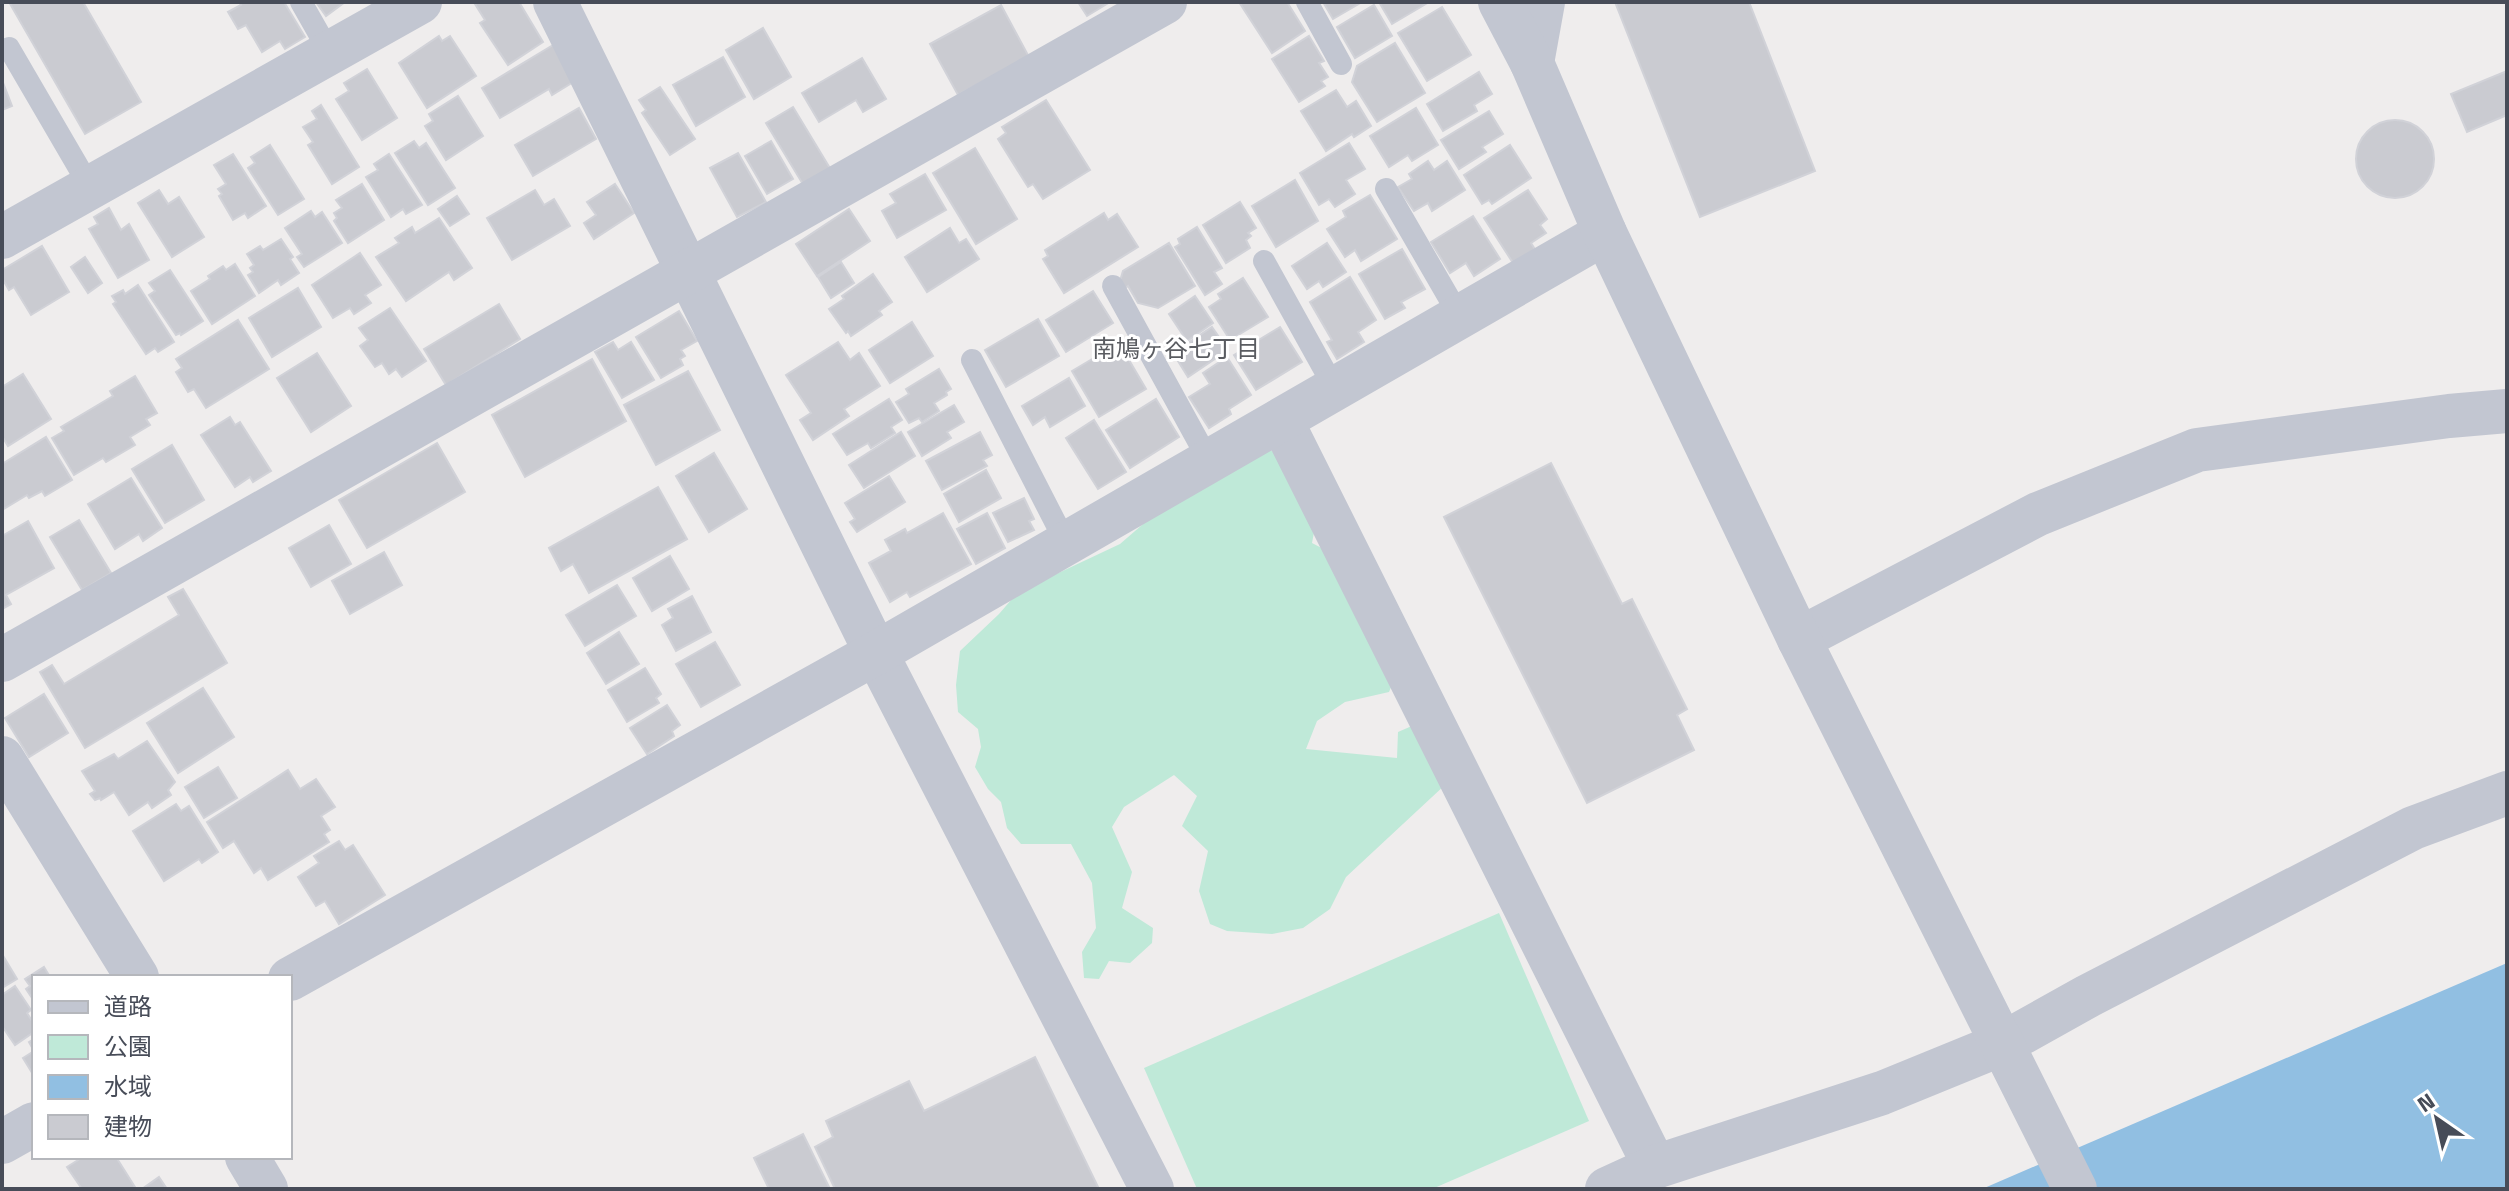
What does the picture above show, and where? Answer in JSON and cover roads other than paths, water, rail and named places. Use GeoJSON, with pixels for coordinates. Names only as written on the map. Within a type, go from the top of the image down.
{"type":"FeatureCollection","features":[{"type":"Feature","properties":{"kind":"street"},"geometry":{"type":"LineString","coordinates":[[555,2],[876,653],[1152,1189]]}},
{"type":"Feature","properties":{"kind":"street"},"geometry":{"type":"LineString","coordinates":[[2,660],[1165,2]]}},
{"type":"Feature","properties":{"kind":"street"},"geometry":{"type":"LineString","coordinates":[[1500,2],[1532,63],[1605,233],[1799,639],[2075,1189]]}},
{"type":"Feature","properties":{"kind":"street"},"geometry":{"type":"LineString","coordinates":[[1532,63],[1543,2]]}},
{"type":"Feature","properties":{"kind":"street"},"geometry":{"type":"LineString","coordinates":[[2,237],[330,53],[396,8]]}},
{"type":"Feature","properties":{"kind":"street"},"geometry":{"type":"LineString","coordinates":[[292,978],[876,653],[1605,233]]}},
{"type":"Feature","properties":{"kind":"street"},"geometry":{"type":"LineString","coordinates":[[1799,639],[2038,514],[2197,450],[2507,411]]}},
{"type":"Feature","properties":{"kind":"street"},"geometry":{"type":"LineString","coordinates":[[1281,420],[1655,1167]]}},
{"type":"Feature","properties":{"kind":"street"},"geometry":{"type":"LineString","coordinates":[[2,758],[136,975]]}},
{"type":"Feature","properties":{"kind":"street"},"geometry":{"type":"LineString","coordinates":[[1607,1189],[1655,1167],[2008,1055],[2088,996],[2413,828],[2507,793]]}},
{"type":"Feature","properties":{"kind":"street"},"geometry":{"type":"LineString","coordinates":[[2,1142],[32,1125]]}},
{"type":"Feature","properties":{"kind":"street"},"geometry":{"type":"LineString","coordinates":[[248,1159],[266,1189]]}},
{"type":"Feature","properties":{"kind":"lane"},"geometry":{"type":"LineString","coordinates":[[301,2],[330,53]]}},
{"type":"Feature","properties":{"kind":"lane"},"geometry":{"type":"LineString","coordinates":[[1307,2],[1341,64]]}},
{"type":"Feature","properties":{"kind":"lane"},"geometry":{"type":"LineString","coordinates":[[9,48],[90,187]]}},
{"type":"Feature","properties":{"kind":"lane"},"geometry":{"type":"LineString","coordinates":[[1386,189],[1460,317]]}},
{"type":"Feature","properties":{"kind":"lane"},"geometry":{"type":"LineString","coordinates":[[1264,261],[1335,389]]}},
{"type":"Feature","properties":{"kind":"lane"},"geometry":{"type":"LineString","coordinates":[[1113,286],[1209,461]]}},
{"type":"Feature","properties":{"kind":"lane"},"geometry":{"type":"LineString","coordinates":[[972,360],[1066,543]]}},
{"type":"Feature","properties":{"kind":"water"},"geometry":{"type":"Polygon","coordinates":[[[2507,963],[2507,1189],[1982,1189],[2507,963]]]}},
{"type":"Feature","properties":{"kind":"district","name":"南鳩ヶ谷七丁目"},"geometry":{"type":"Point","coordinates":[1176,349]}}]}
